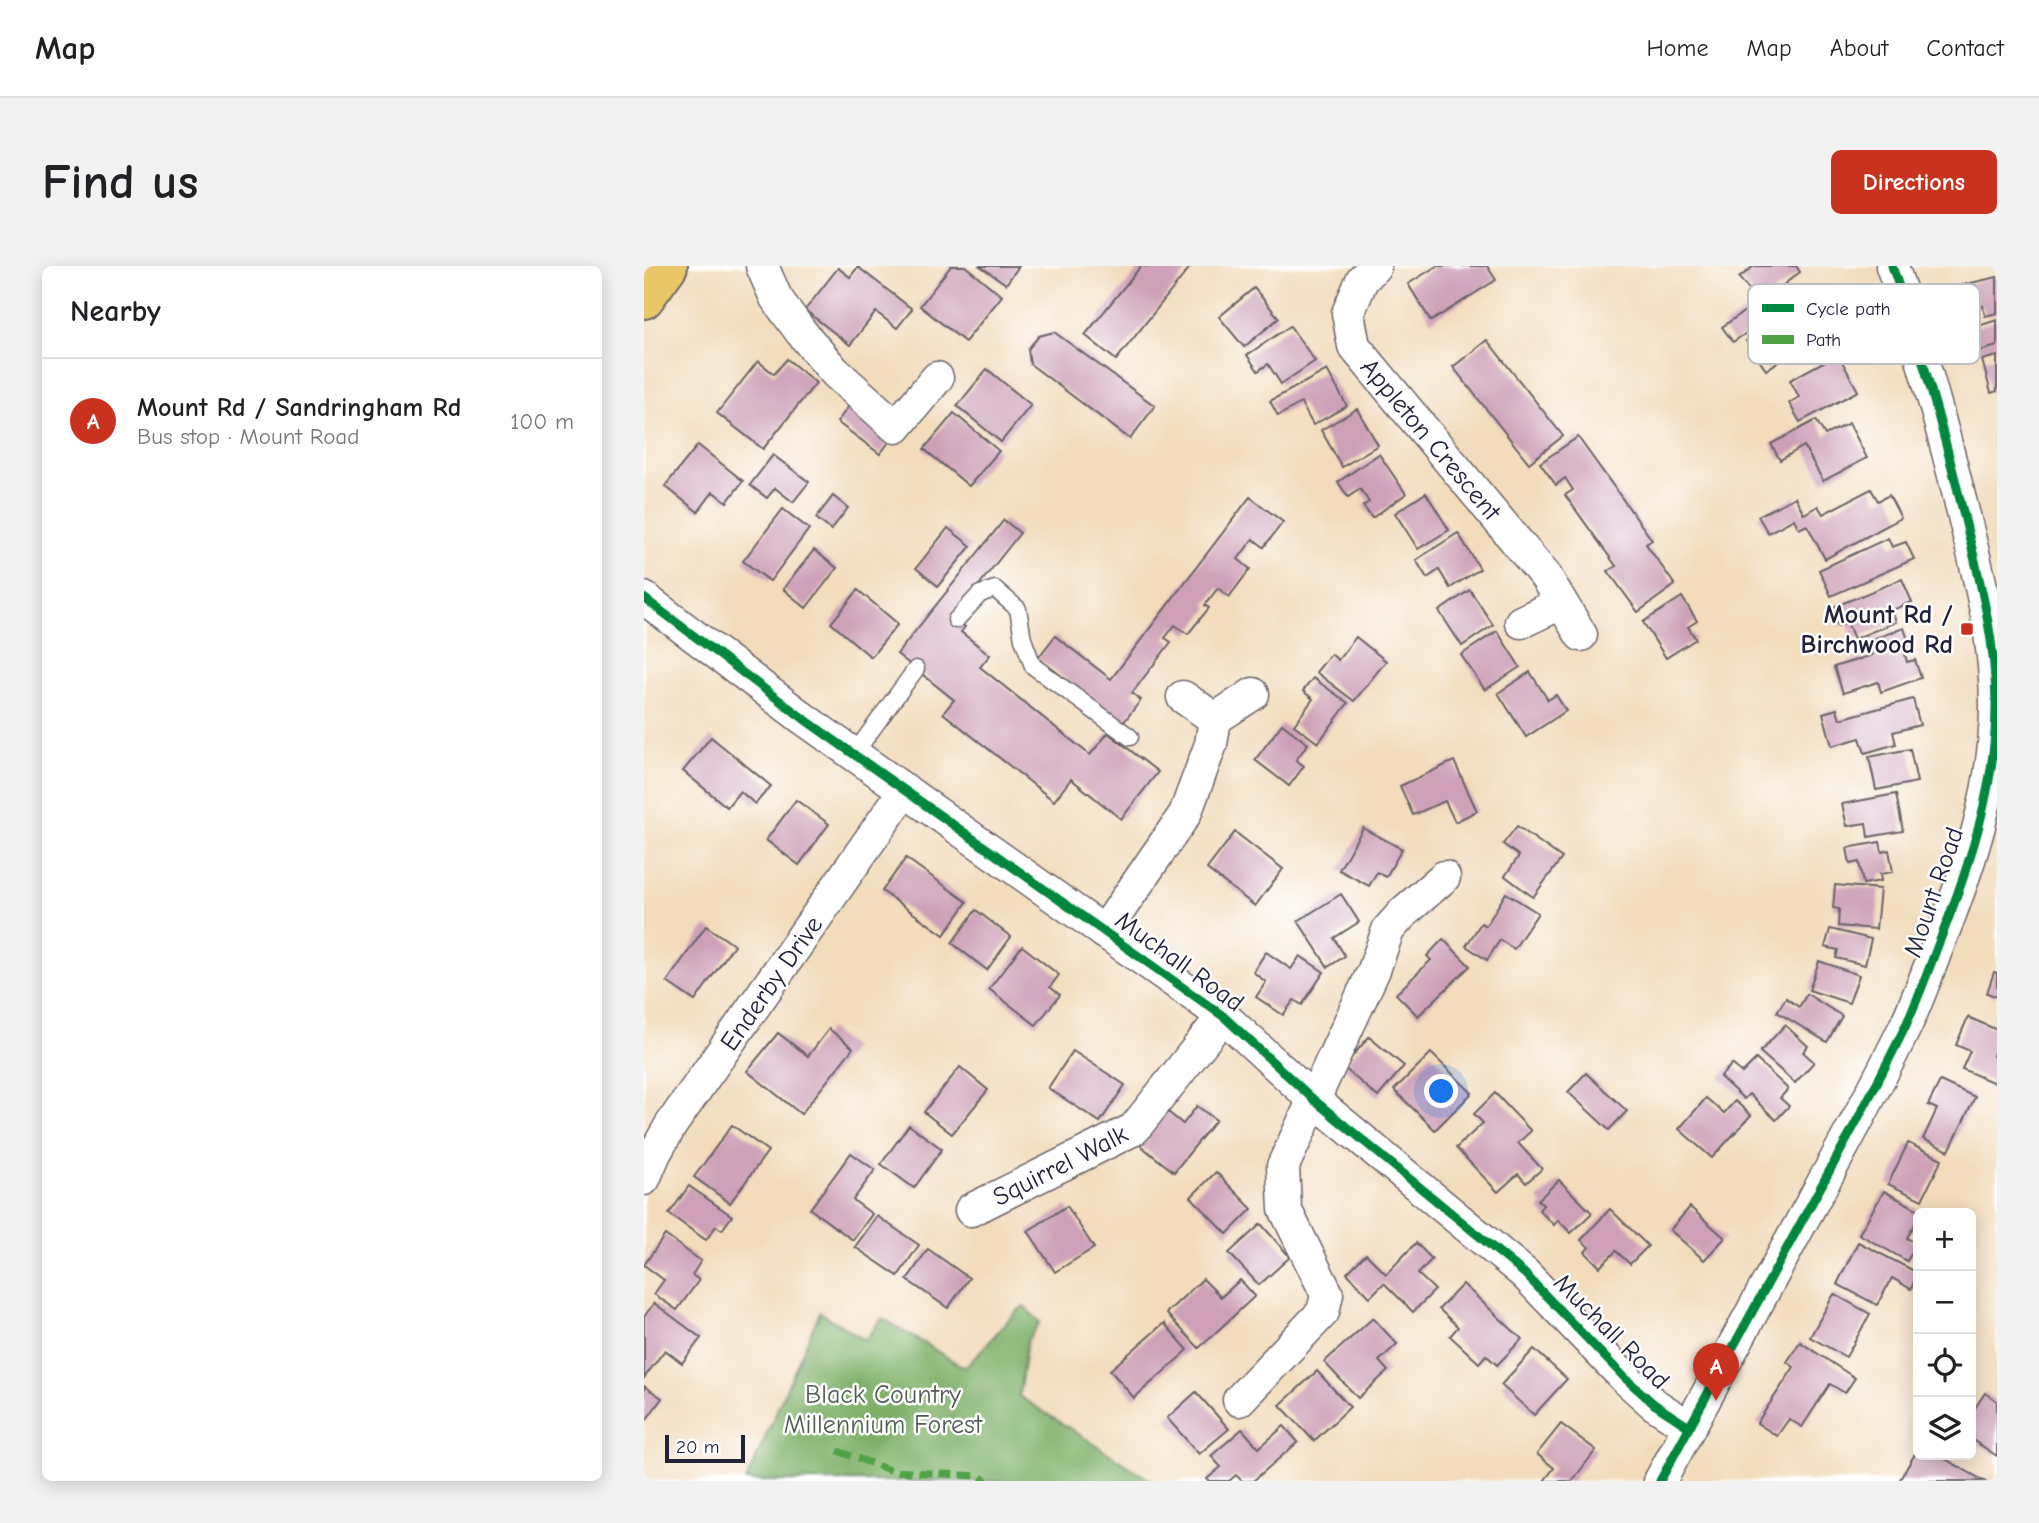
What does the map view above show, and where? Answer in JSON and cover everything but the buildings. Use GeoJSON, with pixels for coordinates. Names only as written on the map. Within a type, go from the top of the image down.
{"type":"FeatureCollection","features":[{"type":"Feature","properties":{"kind":"highway"},"geometry":{"type":"LineString","coordinates":[[644,299],[668,266]]}},
{"type":"Feature","properties":{"kind":"street"},"geometry":{"type":"LineString","coordinates":[[762,266],[776,298],[801,332],[835,372],[896,427],[937,378]]}},
{"type":"Feature","properties":{"kind":"street","name":"Appleton Crescent"},"geometry":{"type":"LineString","coordinates":[[1375,266],[1362,280],[1348,313],[1354,346],[1546,577],[1581,635]]}},
{"type":"Feature","properties":{"kind":"street","name":"Mount Road"},"geometry":{"type":"LineString","coordinates":[[1892,266],[1898,284]]}},
{"type":"Feature","properties":{"kind":"street","name":"Mount Road"},"geometry":{"type":"LineString","coordinates":[[1661,1481],[1846,1142],[1906,1023],[1955,902],[1989,783],[1996,704],[1991,603],[1924,364]]}},
{"type":"Feature","properties":{"kind":"street","name":"Muchall Road"},"geometry":{"type":"LineString","coordinates":[[644,598],[804,719],[1223,1016],[1314,1100],[1525,1274],[1625,1378],[1654,1404],[1689,1427]]}},
{"type":"Feature","properties":{"kind":"street"},"geometry":{"type":"LineString","coordinates":[[1521,622],[1561,603]]}},
{"type":"Feature","properties":{"kind":"street"},"geometry":{"type":"LineString","coordinates":[[1104,932],[1185,814],[1211,744],[1215,719],[1253,694]]}},
{"type":"Feature","properties":{"kind":"street"},"geometry":{"type":"LineString","coordinates":[[1183,697],[1215,719]]}},
{"type":"Feature","properties":{"kind":"street","name":"Enderby Drive"},"geometry":{"type":"LineString","coordinates":[[644,1179],[671,1125],[905,790]]}},
{"type":"Feature","properties":{"kind":"street"},"geometry":{"type":"LineString","coordinates":[[1239,1400],[1322,1312],[1327,1294],[1285,1209],[1283,1166],[1374,970],[1388,930],[1444,877]]}},
{"type":"Feature","properties":{"kind":"street","name":"Squirrel Walk"},"geometry":{"type":"LineString","coordinates":[[971,1210],[1134,1129],[1223,1016]]}},
{"type":"Feature","properties":{"kind":"lane"},"geometry":{"type":"LineString","coordinates":[[956,620],[980,594],[995,589],[1018,609],[1023,639],[1033,666],[1130,737]]}},
{"type":"Feature","properties":{"kind":"lane"},"geometry":{"type":"LineString","coordinates":[[854,754],[916,669]]}},
{"type":"Feature","properties":{"kind":"green space","name":"Black Country Millennium Forest"},"geometry":{"type":"Polygon","coordinates":[[[1024,1306],[1040,1322],[1027,1341],[1019,1396],[1152,1481],[746,1481],[820,1312],[865,1340],[882,1318],[965,1368],[1024,1306]]]}},
{"type":"Feature","properties":{"kind":"marked path"},"geometry":{"type":"LineString","coordinates":[[838,1451],[892,1471],[980,1476],[986,1481]]}},
{"type":"Feature","properties":{"kind":"cycle path"},"geometry":{"type":"LineString","coordinates":[[1892,266],[1898,284]]}},
{"type":"Feature","properties":{"kind":"cycle path"},"geometry":{"type":"LineString","coordinates":[[1660,1481],[1854,1127],[1906,1025],[1961,883],[1979,825],[1995,735],[1993,659],[1987,614],[1972,547],[1923,364]]}},
{"type":"Feature","properties":{"kind":"cycle path"},"geometry":{"type":"LineString","coordinates":[[644,598],[804,719],[1223,1016],[1314,1100],[1525,1274],[1625,1378],[1654,1404],[1689,1427]]}},
{"type":"Feature","properties":{"kind":"place","name":"Mount Rd / Birchwood Rd"},"geometry":{"type":"Point","coordinates":[1967,629]}},
{"type":"Feature","properties":{"kind":"place","name":"Mount Rd / Sandringham Rd"},"geometry":{"type":"Point","coordinates":[1716,1401]}}]}
